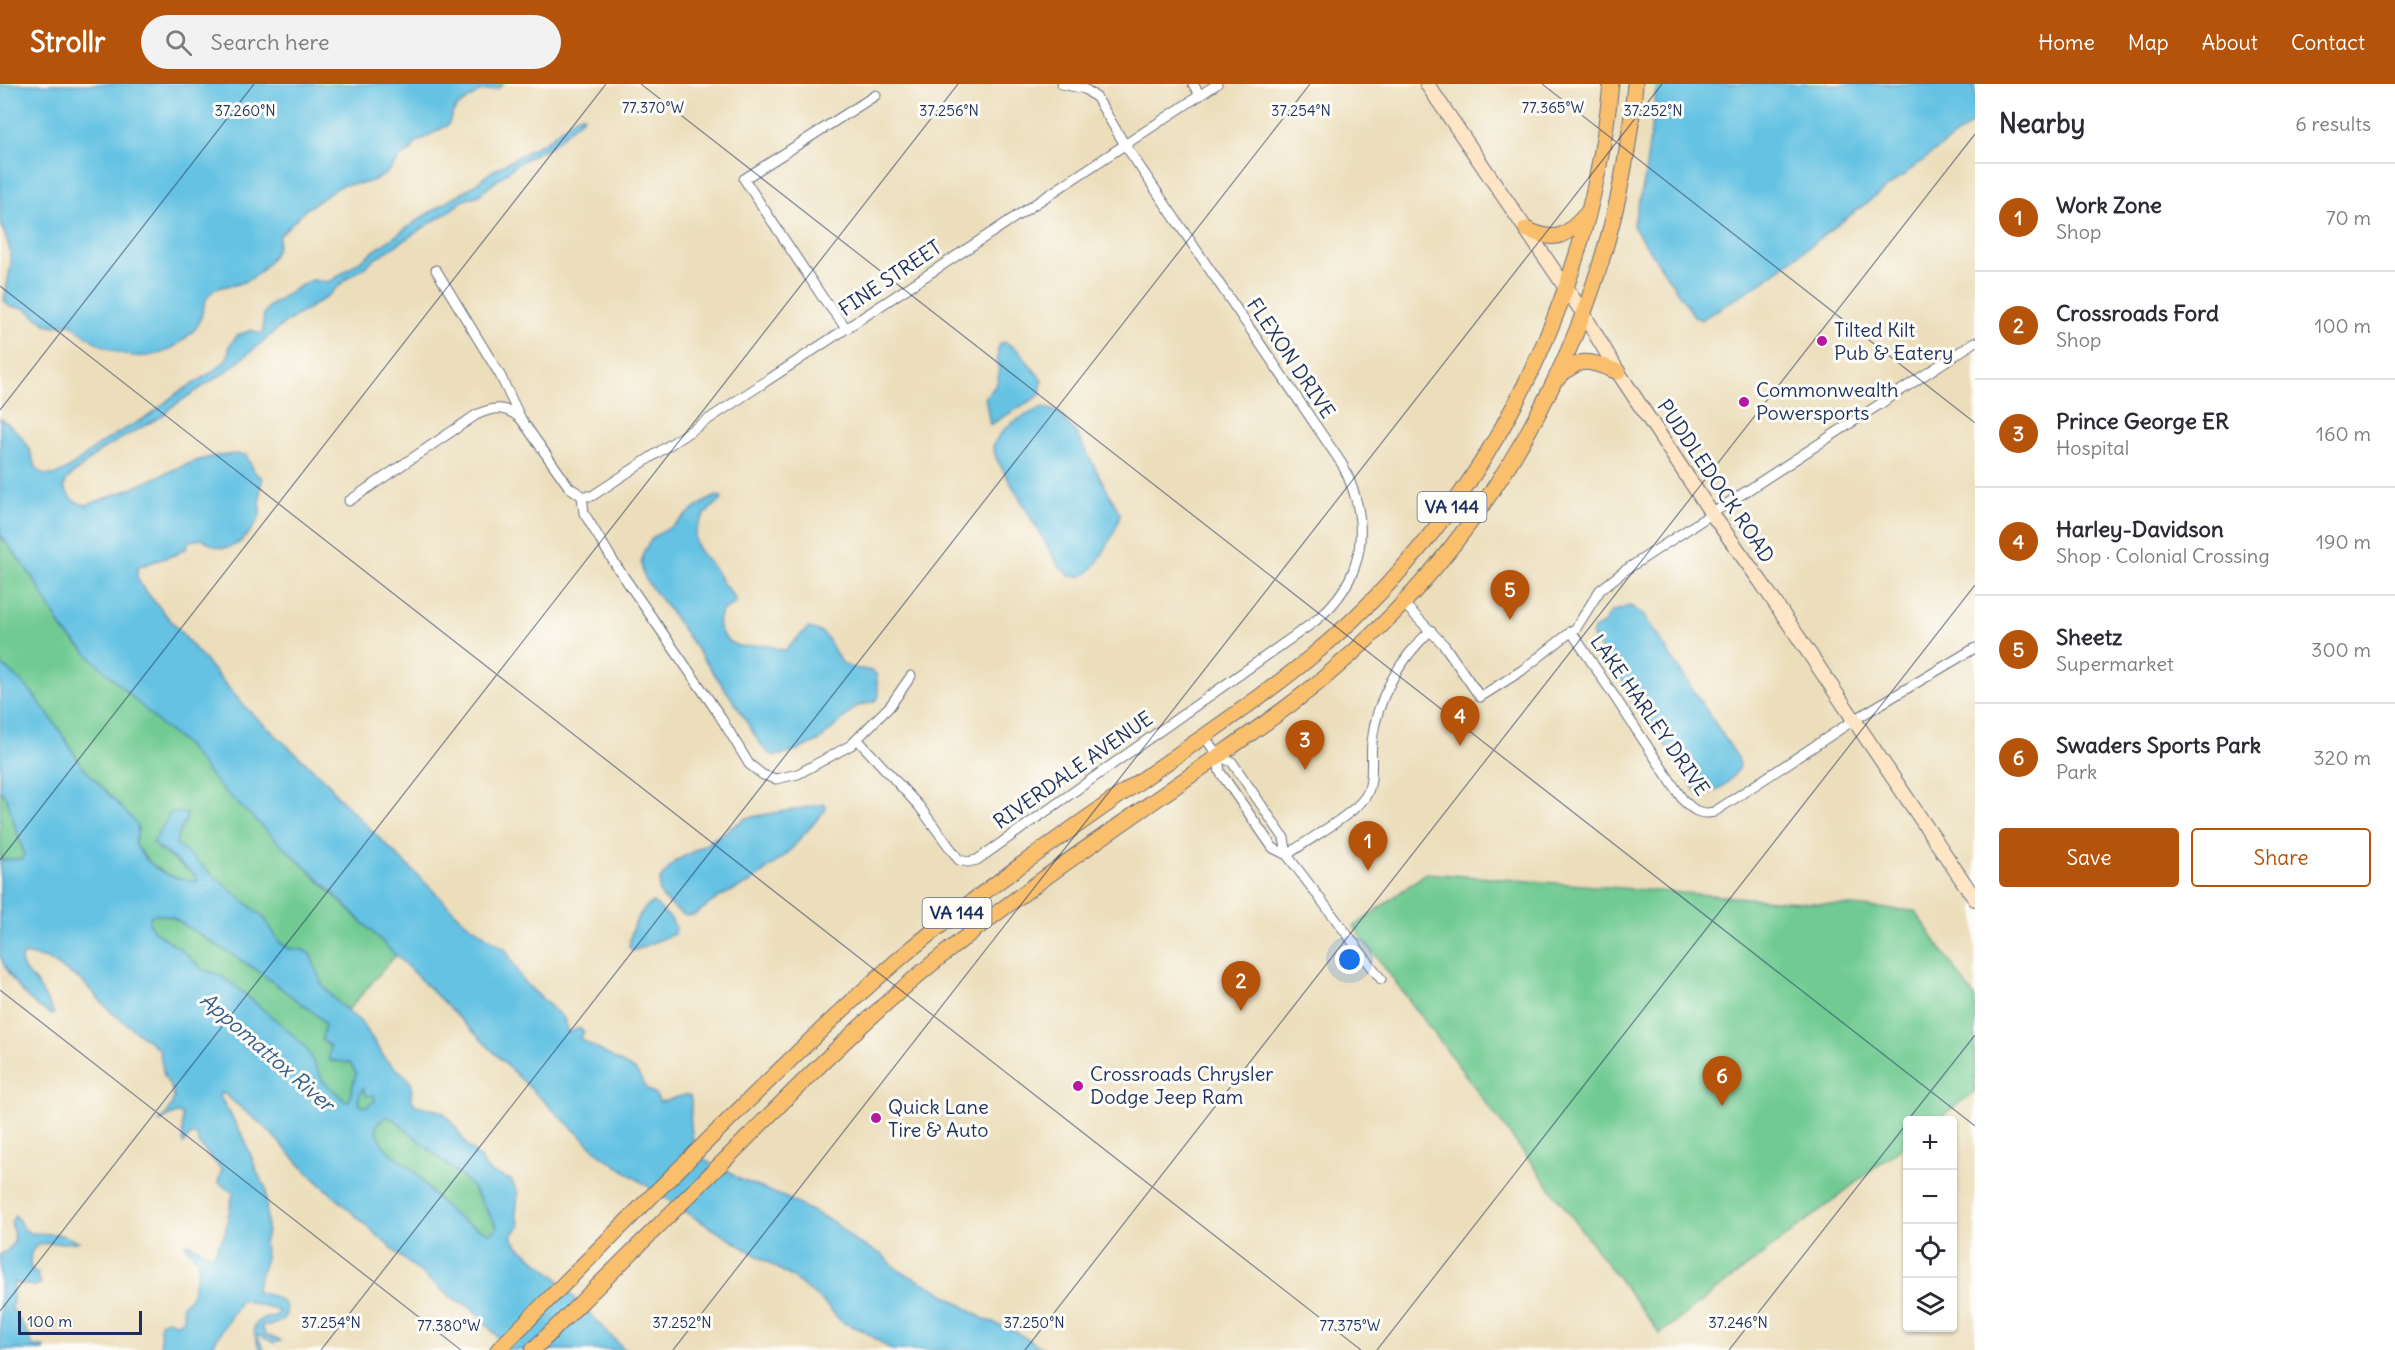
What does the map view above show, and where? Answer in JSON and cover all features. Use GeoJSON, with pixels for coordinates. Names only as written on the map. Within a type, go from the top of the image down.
{"type":"FeatureCollection","features":[{"type":"Feature","properties":{"kind":"main road","name":"PUDDLEDOCK ROAD"},"geometry":{"type":"LineString","coordinates":[[1428,84],[1583,313],[1618,372],[1712,514],[1767,591],[1975,899]]}},
{"type":"Feature","properties":{"kind":"main road","name":"VA 144"},"geometry":{"type":"LineString","coordinates":[[498,1350],[732,1116],[845,1007],[913,947],[974,900],[1284,679],[1373,600],[1428,538],[1462,492],[1499,435],[1539,357],[1567,289],[1590,210],[1602,152],[1611,84]]}},
{"type":"Feature","properties":{"kind":"main road","name":"VA 144"},"geometry":{"type":"LineString","coordinates":[[533,1350],[854,1032],[941,956],[1332,672],[1403,603],[1442,559],[1497,485],[1533,424],[1554,383],[1583,313],[1613,217],[1627,152],[1635,84]]}},
{"type":"Feature","properties":{"kind":"main road"},"geometry":{"type":"LineString","coordinates":[[1526,230],[1545,237],[1561,236],[1590,210]]}},
{"type":"Feature","properties":{"kind":"main road"},"geometry":{"type":"LineString","coordinates":[[1554,383],[1568,369],[1585,361],[1618,372]]}},
{"type":"Feature","properties":{"kind":"street","name":"FLEXON DRIVE"},"geometry":{"type":"LineString","coordinates":[[1062,84],[1085,89],[1097,98],[1125,145],[1303,406],[1352,482],[1360,510],[1361,541],[1355,568],[1332,606]]}},
{"type":"Feature","properties":{"kind":"street"},"geometry":{"type":"LineString","coordinates":[[1193,84],[1200,95]]}},
{"type":"Feature","properties":{"kind":"street","name":"FINE STREET"},"geometry":{"type":"LineString","coordinates":[[582,496],[592,496],[619,480],[1217,84]]}},
{"type":"Feature","properties":{"kind":"street"},"geometry":{"type":"LineString","coordinates":[[847,329],[822,298],[744,179],[876,96]]}},
{"type":"Feature","properties":{"kind":"street"},"geometry":{"type":"LineString","coordinates":[[436,270],[500,375],[520,419],[569,487],[582,496],[584,513],[615,564],[756,770],[771,778],[787,777],[837,755],[858,740],[890,706],[911,676]]}},
{"type":"Feature","properties":{"kind":"street"},"geometry":{"type":"LineString","coordinates":[[1403,603],[1431,630],[1480,697],[1521,671],[1576,628],[1600,590],[1624,571],[1975,342]]}},
{"type":"Feature","properties":{"kind":"street"},"geometry":{"type":"LineString","coordinates":[[349,501],[483,412],[504,408],[520,419]]}},
{"type":"Feature","properties":{"kind":"street","name":"RIVERDALE AVENUE"},"geometry":{"type":"LineString","coordinates":[[858,740],[919,806],[951,852],[959,860],[971,862],[1265,657],[1314,622],[1332,606]]}},
{"type":"Feature","properties":{"kind":"street"},"geometry":{"type":"LineString","coordinates":[[1287,855],[1352,809],[1366,796],[1370,785],[1375,722],[1385,695],[1396,670],[1412,648],[1431,630]]}},
{"type":"Feature","properties":{"kind":"street","name":"LAKE HARLEY DRIVE"},"geometry":{"type":"LineString","coordinates":[[1571,632],[1683,800],[1694,811],[1704,814],[1714,812],[1854,720]]}},
{"type":"Feature","properties":{"kind":"street"},"geometry":{"type":"LineString","coordinates":[[1854,720],[1975,648]]}},
{"type":"Feature","properties":{"kind":"street"},"geometry":{"type":"LineString","coordinates":[[1204,736],[1218,756],[1220,772],[1226,782],[1273,848],[1287,855],[1381,979]]}},
{"type":"Feature","properties":{"kind":"street"},"geometry":{"type":"LineString","coordinates":[[1218,756],[1232,762],[1240,773],[1284,838],[1287,855]]}},
{"type":"Feature","properties":{"kind":"green space"},"geometry":{"type":"Polygon","coordinates":[[[0,535],[34,579],[63,630],[161,725],[187,746],[249,813],[396,955],[348,1010],[338,1003],[322,985],[310,954],[303,950],[290,949],[280,943],[264,918],[176,844],[177,834],[186,820],[167,821],[157,834],[158,849],[195,875],[199,881],[176,880],[151,864],[135,844],[138,829],[82,766],[30,690],[0,663],[0,535]]]}},
{"type":"Feature","properties":{"kind":"green space"},"geometry":{"type":"Polygon","coordinates":[[[0,790],[7,799],[24,854],[22,859],[0,860],[0,790]]]}},
{"type":"Feature","properties":{"kind":"green space"},"geometry":{"type":"Polygon","coordinates":[[[1426,873],[1915,911],[1975,998],[1975,1091],[1942,1116],[1903,1116],[1903,1146],[1660,1334],[1354,927],[1426,873]]]}},
{"type":"Feature","properties":{"kind":"green space"},"geometry":{"type":"Polygon","coordinates":[[[156,914],[172,917],[257,970],[318,1016],[325,1025],[332,1062],[343,1060],[350,1063],[356,1073],[349,1101],[345,1101],[323,1081],[306,1048],[283,1026],[231,983],[219,975],[203,970],[183,951],[154,931],[149,923],[151,916],[156,914]]]}},
{"type":"Feature","properties":{"kind":"green space"},"geometry":{"type":"Polygon","coordinates":[[[363,1088],[374,1095],[375,1101],[366,1107],[360,1105],[358,1099],[363,1088]]]}},
{"type":"Feature","properties":{"kind":"green space"},"geometry":{"type":"Polygon","coordinates":[[[386,1117],[394,1119],[472,1186],[497,1227],[495,1231],[489,1233],[454,1215],[433,1195],[414,1171],[383,1146],[376,1129],[377,1124],[386,1117]]]}},
{"type":"Feature","properties":{"kind":"water"},"geometry":{"type":"Polygon","coordinates":[[[0,84],[504,84],[497,89],[479,92],[458,106],[448,125],[415,143],[412,150],[400,157],[381,177],[366,183],[342,185],[305,210],[279,236],[276,251],[261,271],[248,280],[217,288],[210,294],[205,301],[199,323],[189,335],[169,350],[155,355],[140,356],[111,350],[71,324],[55,326],[46,324],[26,309],[9,306],[4,300],[11,264],[9,246],[0,221],[0,84]]]}},
{"type":"Feature","properties":{"kind":"water"},"geometry":{"type":"Polygon","coordinates":[[[1657,84],[1975,84],[1975,121],[1762,282],[1701,320],[1694,316],[1633,226],[1644,182],[1657,84]]]}},
{"type":"Feature","properties":{"kind":"water"},"geometry":{"type":"Polygon","coordinates":[[[582,115],[584,117],[552,145],[517,164],[479,195],[464,200],[350,276],[328,296],[285,323],[227,371],[170,408],[164,415],[101,450],[66,480],[64,487],[72,499],[86,505],[130,489],[186,464],[216,456],[246,455],[256,474],[263,478],[260,492],[260,516],[243,540],[224,548],[210,544],[203,539],[189,541],[186,549],[179,551],[178,554],[140,566],[137,570],[137,577],[142,587],[245,707],[330,785],[337,796],[464,921],[506,950],[523,981],[564,1019],[568,1033],[579,1028],[584,1032],[580,1038],[582,1040],[636,1071],[646,1088],[656,1095],[660,1102],[685,1095],[690,1096],[693,1150],[712,1165],[729,1171],[737,1178],[786,1198],[833,1222],[858,1243],[881,1254],[898,1270],[936,1289],[982,1318],[1014,1331],[1046,1350],[892,1350],[864,1331],[842,1322],[823,1302],[792,1277],[697,1219],[601,1155],[535,1093],[331,891],[218,785],[187,746],[161,725],[63,630],[34,579],[0,534],[0,418],[23,439],[37,469],[46,475],[58,474],[214,371],[226,360],[229,346],[238,335],[252,330],[260,334],[263,332],[265,312],[281,298],[312,280],[331,281],[424,216],[473,186],[491,172],[548,140],[573,119],[582,115]]]}},
{"type":"Feature","properties":{"kind":"water"},"geometry":{"type":"Polygon","coordinates":[[[1005,342],[1018,350],[1042,380],[1040,395],[990,425],[985,396],[997,383],[999,377],[997,352],[999,344],[1005,342]]]}},
{"type":"Feature","properties":{"kind":"water"},"geometry":{"type":"Polygon","coordinates":[[[1043,407],[1058,412],[1076,433],[1120,514],[1101,557],[1089,571],[1081,576],[1070,576],[1059,566],[996,458],[993,446],[997,438],[1008,427],[1043,407]]]}},
{"type":"Feature","properties":{"kind":"water"},"geometry":{"type":"Polygon","coordinates":[[[717,496],[722,497],[721,501],[703,517],[695,538],[701,553],[737,603],[723,610],[720,615],[719,626],[724,637],[739,646],[765,645],[785,650],[808,628],[817,630],[827,638],[844,664],[876,674],[879,696],[875,701],[856,707],[820,740],[788,754],[775,756],[768,753],[759,742],[735,703],[643,573],[644,551],[653,538],[700,505],[717,496]]]}},
{"type":"Feature","properties":{"kind":"water"},"geometry":{"type":"Polygon","coordinates":[[[1630,606],[1643,614],[1738,758],[1740,765],[1734,775],[1726,784],[1711,793],[1705,795],[1696,791],[1593,637],[1594,630],[1604,624],[1611,612],[1630,606]]]}},
{"type":"Feature","properties":{"kind":"water","name":"Appomattox River"},"geometry":{"type":"Polygon","coordinates":[[[0,663],[30,690],[82,766],[134,821],[138,828],[135,844],[147,860],[161,872],[178,878],[198,881],[195,875],[153,843],[171,812],[187,814],[176,844],[264,918],[280,943],[290,949],[303,950],[310,954],[322,985],[338,1003],[362,1023],[386,1060],[407,1077],[412,1085],[411,1099],[416,1105],[443,1112],[467,1146],[481,1159],[490,1172],[511,1180],[518,1193],[516,1215],[520,1225],[511,1237],[518,1246],[555,1276],[625,1350],[509,1350],[472,1308],[453,1298],[401,1257],[303,1168],[267,1129],[223,1093],[219,1095],[244,1138],[266,1188],[267,1232],[264,1243],[266,1258],[256,1289],[257,1292],[278,1298],[285,1305],[286,1314],[280,1322],[261,1327],[266,1335],[281,1341],[274,1343],[259,1335],[264,1350],[261,1350],[254,1327],[260,1320],[275,1316],[279,1312],[276,1309],[243,1300],[240,1301],[210,1350],[161,1350],[160,1323],[167,1320],[176,1323],[184,1320],[182,1305],[191,1297],[199,1266],[198,1259],[185,1245],[188,1243],[210,1255],[214,1254],[225,1233],[233,1193],[218,1182],[222,1170],[199,1144],[196,1135],[191,1135],[183,1144],[182,1114],[176,1113],[159,1122],[168,1112],[174,1098],[164,1076],[159,1049],[111,1012],[81,980],[47,959],[25,954],[21,961],[26,972],[44,996],[54,1014],[52,1015],[35,1004],[9,974],[0,956],[0,860],[22,859],[24,854],[7,799],[0,790],[0,663]],[[156,914],[151,916],[149,923],[154,931],[183,951],[203,970],[219,975],[231,983],[283,1026],[306,1048],[323,1081],[345,1101],[349,1101],[356,1073],[350,1063],[329,1060],[330,1046],[322,1040],[325,1025],[318,1016],[257,970],[172,917],[156,914]],[[363,1088],[358,1099],[360,1105],[366,1107],[375,1101],[374,1095],[366,1096],[363,1088]],[[386,1117],[377,1124],[376,1129],[383,1146],[414,1171],[433,1195],[454,1215],[489,1233],[495,1231],[497,1227],[472,1186],[394,1119],[386,1117]]]}},
{"type":"Feature","properties":{"kind":"water"},"geometry":{"type":"Polygon","coordinates":[[[825,804],[826,809],[787,854],[749,883],[721,896],[694,915],[687,916],[680,913],[663,898],[659,891],[660,879],[675,861],[705,845],[746,818],[825,804]]]}},
{"type":"Feature","properties":{"kind":"water"},"geometry":{"type":"Polygon","coordinates":[[[653,902],[671,919],[676,928],[674,934],[633,951],[629,947],[633,927],[647,906],[653,902]]]}},
{"type":"Feature","properties":{"kind":"water"},"geometry":{"type":"Polygon","coordinates":[[[15,1215],[24,1229],[30,1233],[57,1234],[79,1241],[39,1245],[33,1249],[30,1257],[31,1269],[38,1273],[37,1277],[41,1283],[35,1286],[14,1283],[12,1309],[30,1337],[33,1347],[44,1347],[43,1350],[0,1350],[0,1254],[7,1251],[15,1241],[11,1222],[15,1215]]]}},
{"type":"Feature","properties":{"kind":"place","name":"Tilted Kilt Pub & Eatery"},"geometry":{"type":"Point","coordinates":[1822,341]}},
{"type":"Feature","properties":{"kind":"place","name":"Commonwealth Powersports"},"geometry":{"type":"Point","coordinates":[1744,402]}},
{"type":"Feature","properties":{"kind":"place","name":"Sheetz"},"geometry":{"type":"Point","coordinates":[1510,620]}},
{"type":"Feature","properties":{"kind":"place","name":"Harley-Davidson"},"geometry":{"type":"Point","coordinates":[1460,746]}},
{"type":"Feature","properties":{"kind":"place","name":"Prince George ER"},"geometry":{"type":"Point","coordinates":[1305,770]}},
{"type":"Feature","properties":{"kind":"place","name":"Work Zone"},"geometry":{"type":"Point","coordinates":[1368,871]}},
{"type":"Feature","properties":{"kind":"place","name":"Crossroads Ford"},"geometry":{"type":"Point","coordinates":[1241,1011]}},
{"type":"Feature","properties":{"kind":"place","name":"Crossroads Chrysler Dodge Jeep Ram"},"geometry":{"type":"Point","coordinates":[1078,1086]}},
{"type":"Feature","properties":{"kind":"place","name":"Swaders Sports Park"},"geometry":{"type":"Point","coordinates":[1722,1106]}},
{"type":"Feature","properties":{"kind":"place","name":"Quick Lane Tire & Auto"},"geometry":{"type":"Point","coordinates":[876,1118]}}]}
